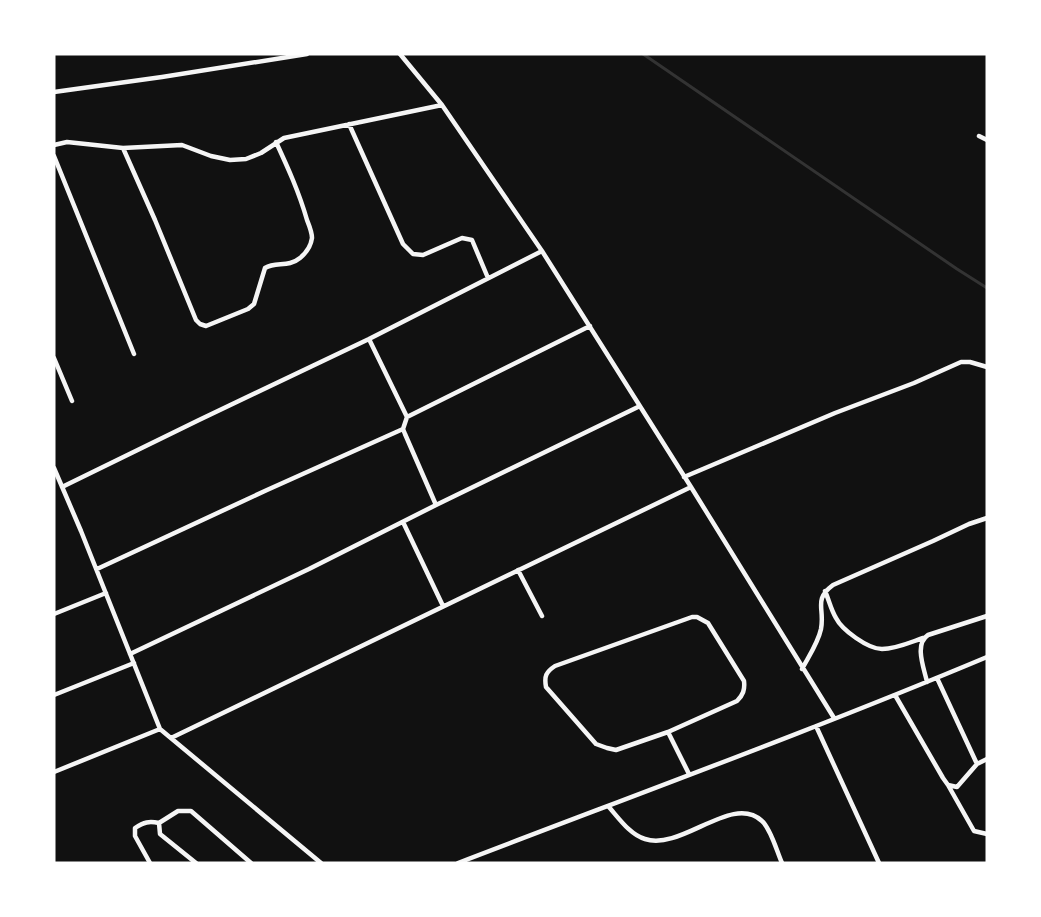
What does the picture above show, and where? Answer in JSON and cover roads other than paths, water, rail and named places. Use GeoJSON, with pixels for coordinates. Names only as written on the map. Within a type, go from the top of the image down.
{"type":"FeatureCollection","features":[{"type":"Feature","properties":{"kind":"street"},"geometry":{"type":"LineString","coordinates":[[54,92],[307,54]]}},
{"type":"Feature","properties":{"kind":"street"},"geometry":{"type":"LineString","coordinates":[[400,54],[442,105],[542,251],[834,718]]}},
{"type":"Feature","properties":{"kind":"street"},"geometry":{"type":"LineString","coordinates":[[54,145],[67,142],[123,148],[182,146],[230,160],[246,159],[261,153],[284,138],[442,105]]}},
{"type":"Feature","properties":{"kind":"street"},"geometry":{"type":"LineString","coordinates":[[349,124],[403,244],[413,254],[423,255],[462,238],[472,240],[488,278]]}},
{"type":"Feature","properties":{"kind":"street"},"geometry":{"type":"LineString","coordinates":[[979,136],[987,140]]}},
{"type":"Feature","properties":{"kind":"street"},"geometry":{"type":"LineString","coordinates":[[123,148],[196,320],[206,326],[248,309],[254,304],[265,268],[288,264],[300,259],[310,244],[312,237],[299,192],[276,142]]}},
{"type":"Feature","properties":{"kind":"street"},"geometry":{"type":"LineString","coordinates":[[54,156],[134,354]]}},
{"type":"Feature","properties":{"kind":"street"},"geometry":{"type":"LineString","coordinates":[[62,488],[369,339],[542,251]]}},
{"type":"Feature","properties":{"kind":"street"},"geometry":{"type":"LineString","coordinates":[[406,417],[590,326]]}},
{"type":"Feature","properties":{"kind":"street"},"geometry":{"type":"LineString","coordinates":[[369,339],[406,417],[403,429],[436,505]]}},
{"type":"Feature","properties":{"kind":"street"},"geometry":{"type":"LineString","coordinates":[[54,357],[72,401]]}},
{"type":"Feature","properties":{"kind":"street"},"geometry":{"type":"LineString","coordinates":[[684,477],[961,362],[987,367]]}},
{"type":"Feature","properties":{"kind":"street"},"geometry":{"type":"LineString","coordinates":[[130,654],[299,574],[640,406]]}},
{"type":"Feature","properties":{"kind":"street"},"geometry":{"type":"LineString","coordinates":[[96,569],[403,429]]}},
{"type":"Feature","properties":{"kind":"street"},"geometry":{"type":"LineString","coordinates":[[54,468],[160,729],[321,863]]}},
{"type":"Feature","properties":{"kind":"street"},"geometry":{"type":"LineString","coordinates":[[171,738],[691,487]]}},
{"type":"Feature","properties":{"kind":"street"},"geometry":{"type":"LineString","coordinates":[[802,669],[816,645],[821,630],[821,598],[825,591],[833,585],[987,518]]}},
{"type":"Feature","properties":{"kind":"street"},"geometry":{"type":"LineString","coordinates":[[403,522],[443,606]]}},
{"type":"Feature","properties":{"kind":"street"},"geometry":{"type":"LineString","coordinates":[[518,570],[542,616]]}},
{"type":"Feature","properties":{"kind":"street"},"geometry":{"type":"LineString","coordinates":[[825,591],[836,619],[848,633],[880,650],[904,645],[987,616]]}},
{"type":"Feature","properties":{"kind":"street"},"geometry":{"type":"LineString","coordinates":[[54,615],[106,593]]}},
{"type":"Feature","properties":{"kind":"street"},"geometry":{"type":"LineString","coordinates":[[692,617],[702,619],[708,623],[744,681],[745,689],[736,701],[668,732],[616,750],[596,744],[546,687],[544,678],[555,666],[692,617]]}},
{"type":"Feature","properties":{"kind":"street"},"geometry":{"type":"LineString","coordinates":[[924,638],[920,645],[927,682]]}},
{"type":"Feature","properties":{"kind":"street"},"geometry":{"type":"LineString","coordinates":[[458,863],[816,726],[987,657]]}},
{"type":"Feature","properties":{"kind":"street"},"geometry":{"type":"LineString","coordinates":[[54,695],[134,663]]}},
{"type":"Feature","properties":{"kind":"street"},"geometry":{"type":"LineString","coordinates":[[937,678],[977,764]]}},
{"type":"Feature","properties":{"kind":"street"},"geometry":{"type":"LineString","coordinates":[[895,695],[974,831],[987,834]]}},
{"type":"Feature","properties":{"kind":"street"},"geometry":{"type":"LineString","coordinates":[[816,726],[879,863]]}},
{"type":"Feature","properties":{"kind":"street"},"geometry":{"type":"LineString","coordinates":[[54,772],[160,729]]}},
{"type":"Feature","properties":{"kind":"street"},"geometry":{"type":"LineString","coordinates":[[668,732],[689,774]]}},
{"type":"Feature","properties":{"kind":"street"},"geometry":{"type":"LineString","coordinates":[[948,785],[957,787],[977,764],[987,759]]}},
{"type":"Feature","properties":{"kind":"street"},"geometry":{"type":"LineString","coordinates":[[608,806],[624,824],[639,836],[646,840],[659,841],[685,834],[739,813],[750,814],[762,821],[769,831],[782,863]]}},
{"type":"Feature","properties":{"kind":"street"},"geometry":{"type":"LineString","coordinates":[[150,863],[135,836],[135,828],[144,822],[159,823],[178,811],[192,811],[251,863]]}},
{"type":"Feature","properties":{"kind":"street"},"geometry":{"type":"LineString","coordinates":[[159,823],[160,834],[196,863]]}},
{"type":"Feature","properties":{"kind":"waterway"},"geometry":{"type":"LineString","coordinates":[[643,54],[987,288]]}}]}
